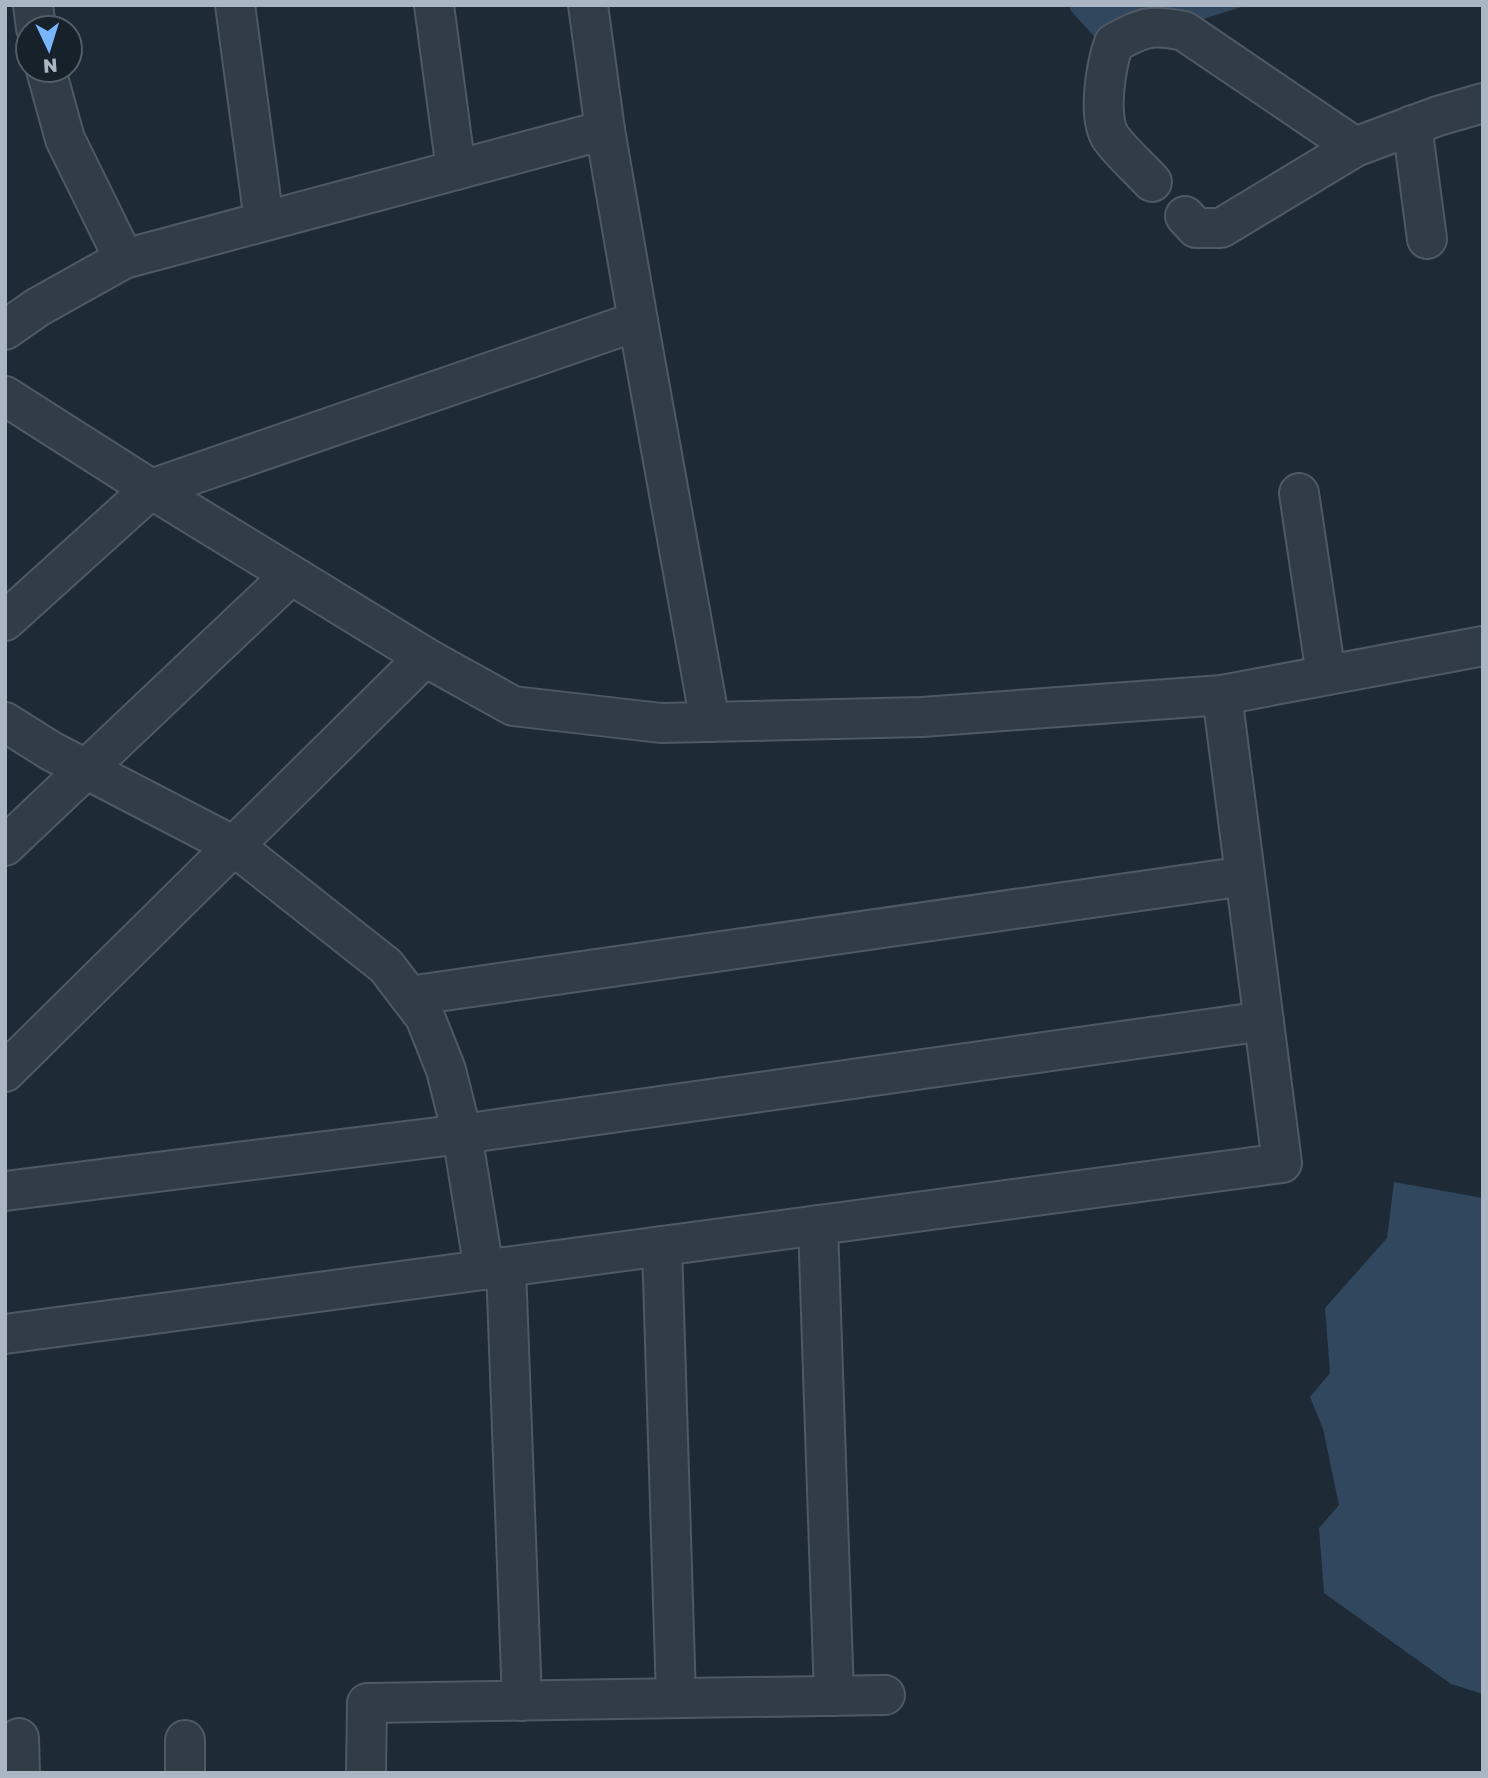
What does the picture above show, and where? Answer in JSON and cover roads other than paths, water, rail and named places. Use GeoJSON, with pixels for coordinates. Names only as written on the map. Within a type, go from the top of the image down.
{"type":"FeatureCollection","features":[{"type":"Feature","properties":{"kind":"street"},"geometry":{"type":"LineString","coordinates":[[234,5],[264,221]]}},
{"type":"Feature","properties":{"kind":"street"},"geometry":{"type":"LineString","coordinates":[[434,5],[456,170]]}},
{"type":"Feature","properties":{"kind":"street"},"geometry":{"type":"LineString","coordinates":[[588,5],[605,130],[710,722]]}},
{"type":"Feature","properties":{"kind":"street"},"geometry":{"type":"LineString","coordinates":[[1152,182],[1109,136],[1103,108],[1114,43],[1138,30],[1157,26],[1184,30],[1355,147]]}},
{"type":"Feature","properties":{"kind":"street"},"geometry":{"type":"LineString","coordinates":[[50,84],[65,139],[124,259]]}},
{"type":"Feature","properties":{"kind":"street"},"geometry":{"type":"LineString","coordinates":[[1185,216],[1196,228],[1221,228],[1355,147],[1437,116],[1483,103]]}},
{"type":"Feature","properties":{"kind":"street"},"geometry":{"type":"LineString","coordinates":[[1412,125],[1427,239]]}},
{"type":"Feature","properties":{"kind":"street"},"geometry":{"type":"LineString","coordinates":[[5,330],[38,307],[124,259],[605,130]]}},
{"type":"Feature","properties":{"kind":"street"},"geometry":{"type":"LineString","coordinates":[[5,621],[151,489],[638,321]]}},
{"type":"Feature","properties":{"kind":"street"},"geometry":{"type":"LineString","coordinates":[[5,396],[425,657],[513,706],[661,723],[922,717],[1222,695],[1483,646]]}},
{"type":"Feature","properties":{"kind":"street"},"geometry":{"type":"LineString","coordinates":[[1299,493],[1326,676]]}},
{"type":"Feature","properties":{"kind":"street"},"geometry":{"type":"LineString","coordinates":[[5,846],[292,575]]}},
{"type":"Feature","properties":{"kind":"street"},"geometry":{"type":"LineString","coordinates":[[5,1072],[425,657]]}},
{"type":"Feature","properties":{"kind":"street"},"geometry":{"type":"LineString","coordinates":[[5,1334],[1282,1163],[1222,695]]}},
{"type":"Feature","properties":{"kind":"street"},"geometry":{"type":"LineString","coordinates":[[5,722],[86,769],[234,846],[386,966],[425,1017],[446,1070],[495,1268],[522,1701]]}},
{"type":"Feature","properties":{"kind":"street"},"geometry":{"type":"LineString","coordinates":[[409,996],[1245,876]]}},
{"type":"Feature","properties":{"kind":"street"},"geometry":{"type":"LineString","coordinates":[[5,1191],[462,1134],[1264,1021]]}},
{"type":"Feature","properties":{"kind":"street"},"geometry":{"type":"LineString","coordinates":[[818,1225],[834,1696]]}},
{"type":"Feature","properties":{"kind":"street"},"geometry":{"type":"LineString","coordinates":[[662,1246],[676,1699]]}},
{"type":"Feature","properties":{"kind":"street"},"geometry":{"type":"LineString","coordinates":[[366,1773],[367,1703],[885,1695]]}},
{"type":"Feature","properties":{"kind":"water"},"geometry":{"type":"Polygon","coordinates":[[[1069,5],[1248,5],[1158,33],[1094,36],[1071,11],[1069,5]]]}},
{"type":"Feature","properties":{"kind":"water"},"geometry":{"type":"Polygon","coordinates":[[[1394,1182],[1483,1198],[1483,1694],[1451,1684],[1324,1593],[1319,1528],[1339,1505],[1323,1429],[1310,1397],[1330,1373],[1325,1308],[1387,1238],[1394,1182]]]}}]}
